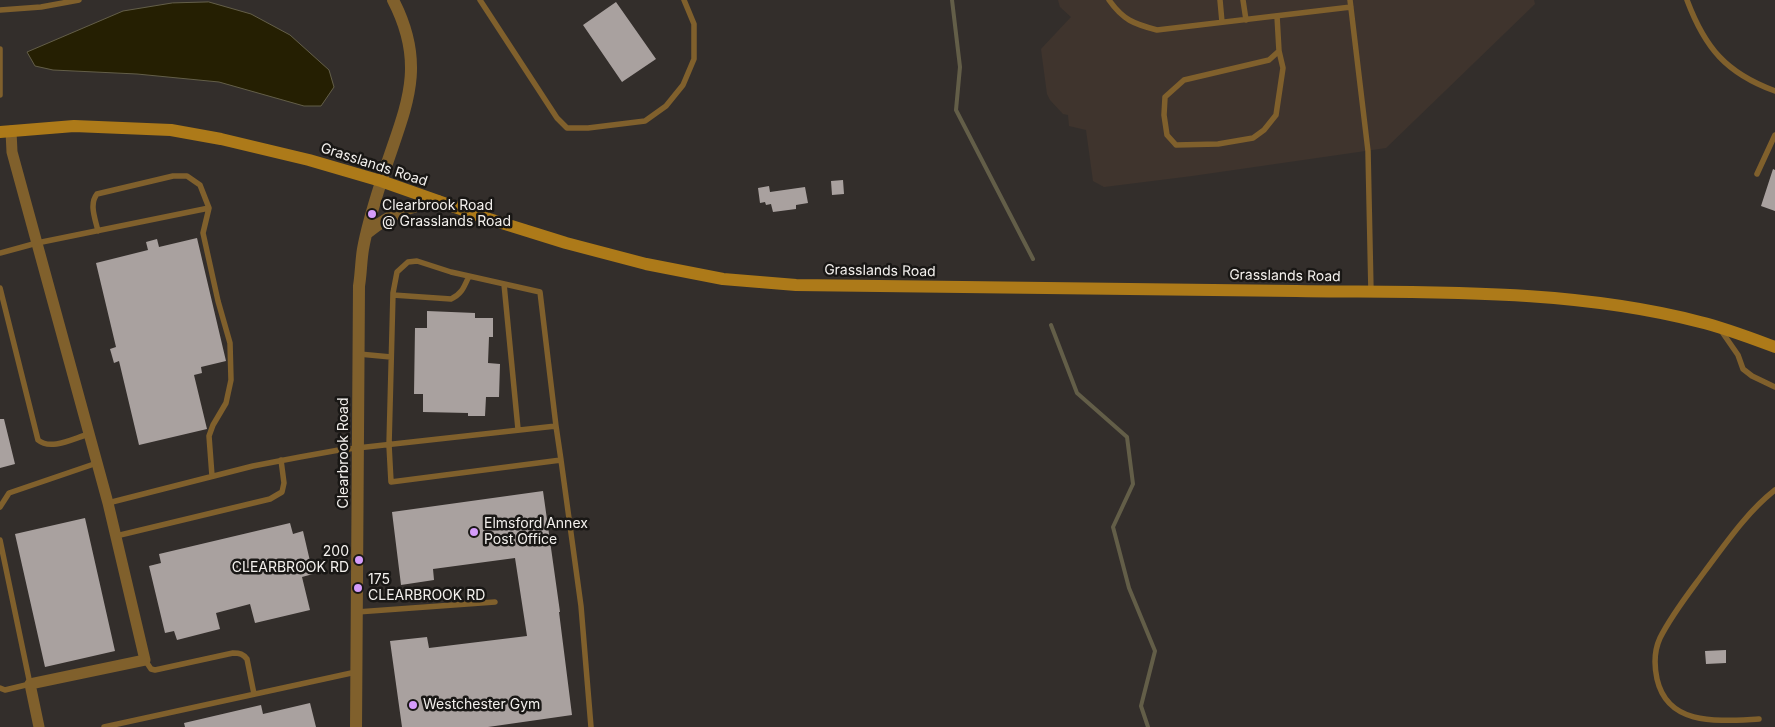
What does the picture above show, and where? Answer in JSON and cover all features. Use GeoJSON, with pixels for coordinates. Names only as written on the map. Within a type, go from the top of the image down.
{"type":"FeatureCollection","features":[{"type":"Feature","properties":{"kind":"main road","name":"Grasslands Road"},"geometry":{"type":"LineString","coordinates":[[6,132],[74,126],[171,130],[221,139],[309,160],[381,181],[566,243],[646,264],[723,279],[796,285],[1371,292],[1503,296],[1595,302],[1647,310],[1701,322],[1775,347]]}},
{"type":"Feature","properties":{"kind":"street","name":"Clearbrook Road"},"geometry":{"type":"LineString","coordinates":[[356,727],[359,354],[360,286],[363,249],[381,181],[407,105],[411,75],[410,45],[402,17],[393,0]]}},
{"type":"Feature","properties":{"kind":"street"},"geometry":{"type":"LineString","coordinates":[[6,132],[108,503],[145,660],[30,684],[39,727]]}},
{"type":"Feature","properties":{"kind":"street"},"geometry":{"type":"LineString","coordinates":[[367,233],[387,218],[408,208],[438,201]]}},
{"type":"Feature","properties":{"kind":"lane"},"geometry":{"type":"LineString","coordinates":[[0,10],[41,7],[79,0]]}},
{"type":"Feature","properties":{"kind":"lane"},"geometry":{"type":"LineString","coordinates":[[480,0],[557,118],[567,128],[588,128],[645,121],[666,106],[683,85],[694,59],[694,24],[684,0]]}},
{"type":"Feature","properties":{"kind":"lane"},"geometry":{"type":"LineString","coordinates":[[1109,0],[1119,13],[1138,25],[1157,30],[1277,16],[1351,3],[1368,151],[1371,292]]}},
{"type":"Feature","properties":{"kind":"lane"},"geometry":{"type":"LineString","coordinates":[[1220,0],[1222,22]]}},
{"type":"Feature","properties":{"kind":"lane"},"geometry":{"type":"LineString","coordinates":[[1243,0],[1246,20]]}},
{"type":"Feature","properties":{"kind":"lane"},"geometry":{"type":"LineString","coordinates":[[1687,0],[1701,32],[1718,57],[1730,68],[1745,77],[1775,91]]}},
{"type":"Feature","properties":{"kind":"lane"},"geometry":{"type":"LineString","coordinates":[[1277,16],[1279,51],[1283,68],[1276,115],[1264,130],[1253,138],[1218,144],[1176,145],[1167,135],[1164,115],[1166,97],[1184,80],[1268,60],[1279,51]]}},
{"type":"Feature","properties":{"kind":"lane"},"geometry":{"type":"LineString","coordinates":[[0,49],[0,94]]}},
{"type":"Feature","properties":{"kind":"lane"},"geometry":{"type":"LineString","coordinates":[[1757,174],[1775,135]]}},
{"type":"Feature","properties":{"kind":"lane"},"geometry":{"type":"LineString","coordinates":[[98,231],[92,204],[97,194],[173,176],[187,176],[200,185],[208,208],[203,233],[218,301],[230,343],[231,380],[226,403],[209,436],[212,476]]}},
{"type":"Feature","properties":{"kind":"lane"},"geometry":{"type":"LineString","coordinates":[[0,253],[37,243],[208,208]]}},
{"type":"Feature","properties":{"kind":"lane"},"geometry":{"type":"LineString","coordinates":[[561,460],[391,482],[389,445],[393,295],[397,272],[408,262],[417,261],[469,276],[540,292],[580,606],[592,727]]}},
{"type":"Feature","properties":{"kind":"lane"},"geometry":{"type":"LineString","coordinates":[[393,295],[451,299],[459,295],[464,289],[469,276]]}},
{"type":"Feature","properties":{"kind":"lane"},"geometry":{"type":"LineString","coordinates":[[504,284],[518,429]]}},
{"type":"Feature","properties":{"kind":"lane"},"geometry":{"type":"LineString","coordinates":[[0,288],[38,440],[42,444],[62,443],[89,434]]}},
{"type":"Feature","properties":{"kind":"lane"},"geometry":{"type":"LineString","coordinates":[[1719,328],[1738,355],[1743,369],[1752,376],[1775,387]]}},
{"type":"Feature","properties":{"kind":"lane"},"geometry":{"type":"LineString","coordinates":[[359,354],[391,357]]}},
{"type":"Feature","properties":{"kind":"lane"},"geometry":{"type":"LineString","coordinates":[[108,503],[281,460],[338,450],[556,426]]}},
{"type":"Feature","properties":{"kind":"lane"},"geometry":{"type":"LineString","coordinates":[[116,536],[270,499],[282,492],[284,483],[281,460]]}},
{"type":"Feature","properties":{"kind":"lane"},"geometry":{"type":"LineString","coordinates":[[0,507],[9,492],[97,463]]}},
{"type":"Feature","properties":{"kind":"lane"},"geometry":{"type":"LineString","coordinates":[[1759,719],[1718,721],[1688,716],[1672,707],[1660,692],[1654,664],[1659,640],[1676,610],[1732,536],[1764,498],[1775,490]]}},
{"type":"Feature","properties":{"kind":"lane"},"geometry":{"type":"LineString","coordinates":[[0,540],[30,684],[5,690],[0,688]]}},
{"type":"Feature","properties":{"kind":"lane"},"geometry":{"type":"LineString","coordinates":[[357,612],[495,602]]}},
{"type":"Feature","properties":{"kind":"lane"},"geometry":{"type":"LineString","coordinates":[[145,660],[155,670],[240,653],[247,659],[254,694]]}},
{"type":"Feature","properties":{"kind":"lane"},"geometry":{"type":"LineString","coordinates":[[104,727],[357,672]]}},
{"type":"Feature","properties":{"kind":"shaded area"},"geometry":{"type":"Polygon","coordinates":[[[1058,0],[1534,0],[1535,4],[1386,148],[1104,187],[1093,181],[1086,130],[1069,126],[1068,115],[1063,114],[1047,94],[1041,49],[1071,17],[1060,7],[1058,0]]]}},
{"type":"Feature","properties":{"kind":"shaded area"},"geometry":{"type":"Polygon","coordinates":[[[209,2],[251,14],[290,35],[329,70],[334,87],[321,106],[304,106],[219,82],[137,74],[53,70],[35,66],[27,52],[123,11],[172,3],[209,2]]]}},
{"type":"Feature","properties":{"kind":"building"},"geometry":{"type":"Polygon","coordinates":[[[616,2],[656,59],[622,82],[583,25],[616,2]]]}},
{"type":"Feature","properties":{"kind":"building"},"geometry":{"type":"Polygon","coordinates":[[[1773,169],[1775,170],[1775,211],[1761,206],[1773,169]]]}},
{"type":"Feature","properties":{"kind":"building"},"geometry":{"type":"Polygon","coordinates":[[[843,180],[844,194],[832,195],[831,181],[843,180]]]}},
{"type":"Feature","properties":{"kind":"building"},"geometry":{"type":"Polygon","coordinates":[[[769,186],[770,192],[805,187],[808,203],[796,205],[796,209],[773,212],[771,204],[760,203],[758,188],[769,186]]]}},
{"type":"Feature","properties":{"kind":"building"},"geometry":{"type":"Polygon","coordinates":[[[197,238],[226,361],[201,367],[202,373],[194,375],[207,429],[139,445],[119,361],[114,363],[110,349],[116,347],[96,263],[148,250],[146,242],[157,239],[159,247],[197,238]]]}},
{"type":"Feature","properties":{"kind":"building"},"geometry":{"type":"Polygon","coordinates":[[[427,311],[475,313],[475,318],[493,318],[493,337],[489,337],[488,363],[500,364],[499,397],[486,397],[485,416],[468,416],[468,413],[423,412],[423,394],[414,394],[415,328],[427,328],[427,311]]]}},
{"type":"Feature","properties":{"kind":"building"},"geometry":{"type":"Polygon","coordinates":[[[0,419],[4,419],[15,464],[0,468],[0,419]]]}},
{"type":"Feature","properties":{"kind":"building"},"geometry":{"type":"Polygon","coordinates":[[[543,491],[572,715],[488,727],[402,727],[390,641],[427,637],[429,648],[527,636],[515,558],[433,569],[434,580],[401,585],[392,512],[543,491]]]}},
{"type":"Feature","properties":{"kind":"building"},"geometry":{"type":"Polygon","coordinates":[[[85,518],[115,651],[45,667],[15,534],[85,518]]]}},
{"type":"Feature","properties":{"kind":"building"},"geometry":{"type":"Polygon","coordinates":[[[290,523],[293,534],[303,531],[313,574],[302,577],[310,610],[255,623],[250,604],[216,613],[220,629],[177,640],[174,631],[165,633],[149,566],[161,563],[159,554],[290,523]]]}},
{"type":"Feature","properties":{"kind":"building"},"geometry":{"type":"Polygon","coordinates":[[[1726,650],[1726,663],[1706,664],[1705,651],[1726,650]]]}},
{"type":"Feature","properties":{"kind":"building"},"geometry":{"type":"Polygon","coordinates":[[[310,703],[316,727],[185,727],[184,723],[261,705],[263,714],[310,703]]]}},
{"type":"Feature","properties":{"kind":"waterway"},"geometry":{"type":"LineString","coordinates":[[952,0],[960,67],[956,110],[1033,259]]}},
{"type":"Feature","properties":{"kind":"waterway"},"geometry":{"type":"LineString","coordinates":[[1051,325],[1077,393],[1127,437],[1133,484],[1113,527],[1129,588],[1155,651],[1141,706],[1148,727]]}},
{"type":"Feature","properties":{"kind":"place","name":"Clearbrook Road @ Grasslands Road"},"geometry":{"type":"Point","coordinates":[372,214]}},
{"type":"Feature","properties":{"kind":"place","name":"Elmsford Annex Post Office"},"geometry":{"type":"Point","coordinates":[474,532]}},
{"type":"Feature","properties":{"kind":"place","name":"200 CLEARBROOK RD"},"geometry":{"type":"Point","coordinates":[359,560]}},
{"type":"Feature","properties":{"kind":"place","name":"175 CLEARBROOK RD"},"geometry":{"type":"Point","coordinates":[358,588]}},
{"type":"Feature","properties":{"kind":"place","name":"Westchester Gym"},"geometry":{"type":"Point","coordinates":[413,705]}}]}
